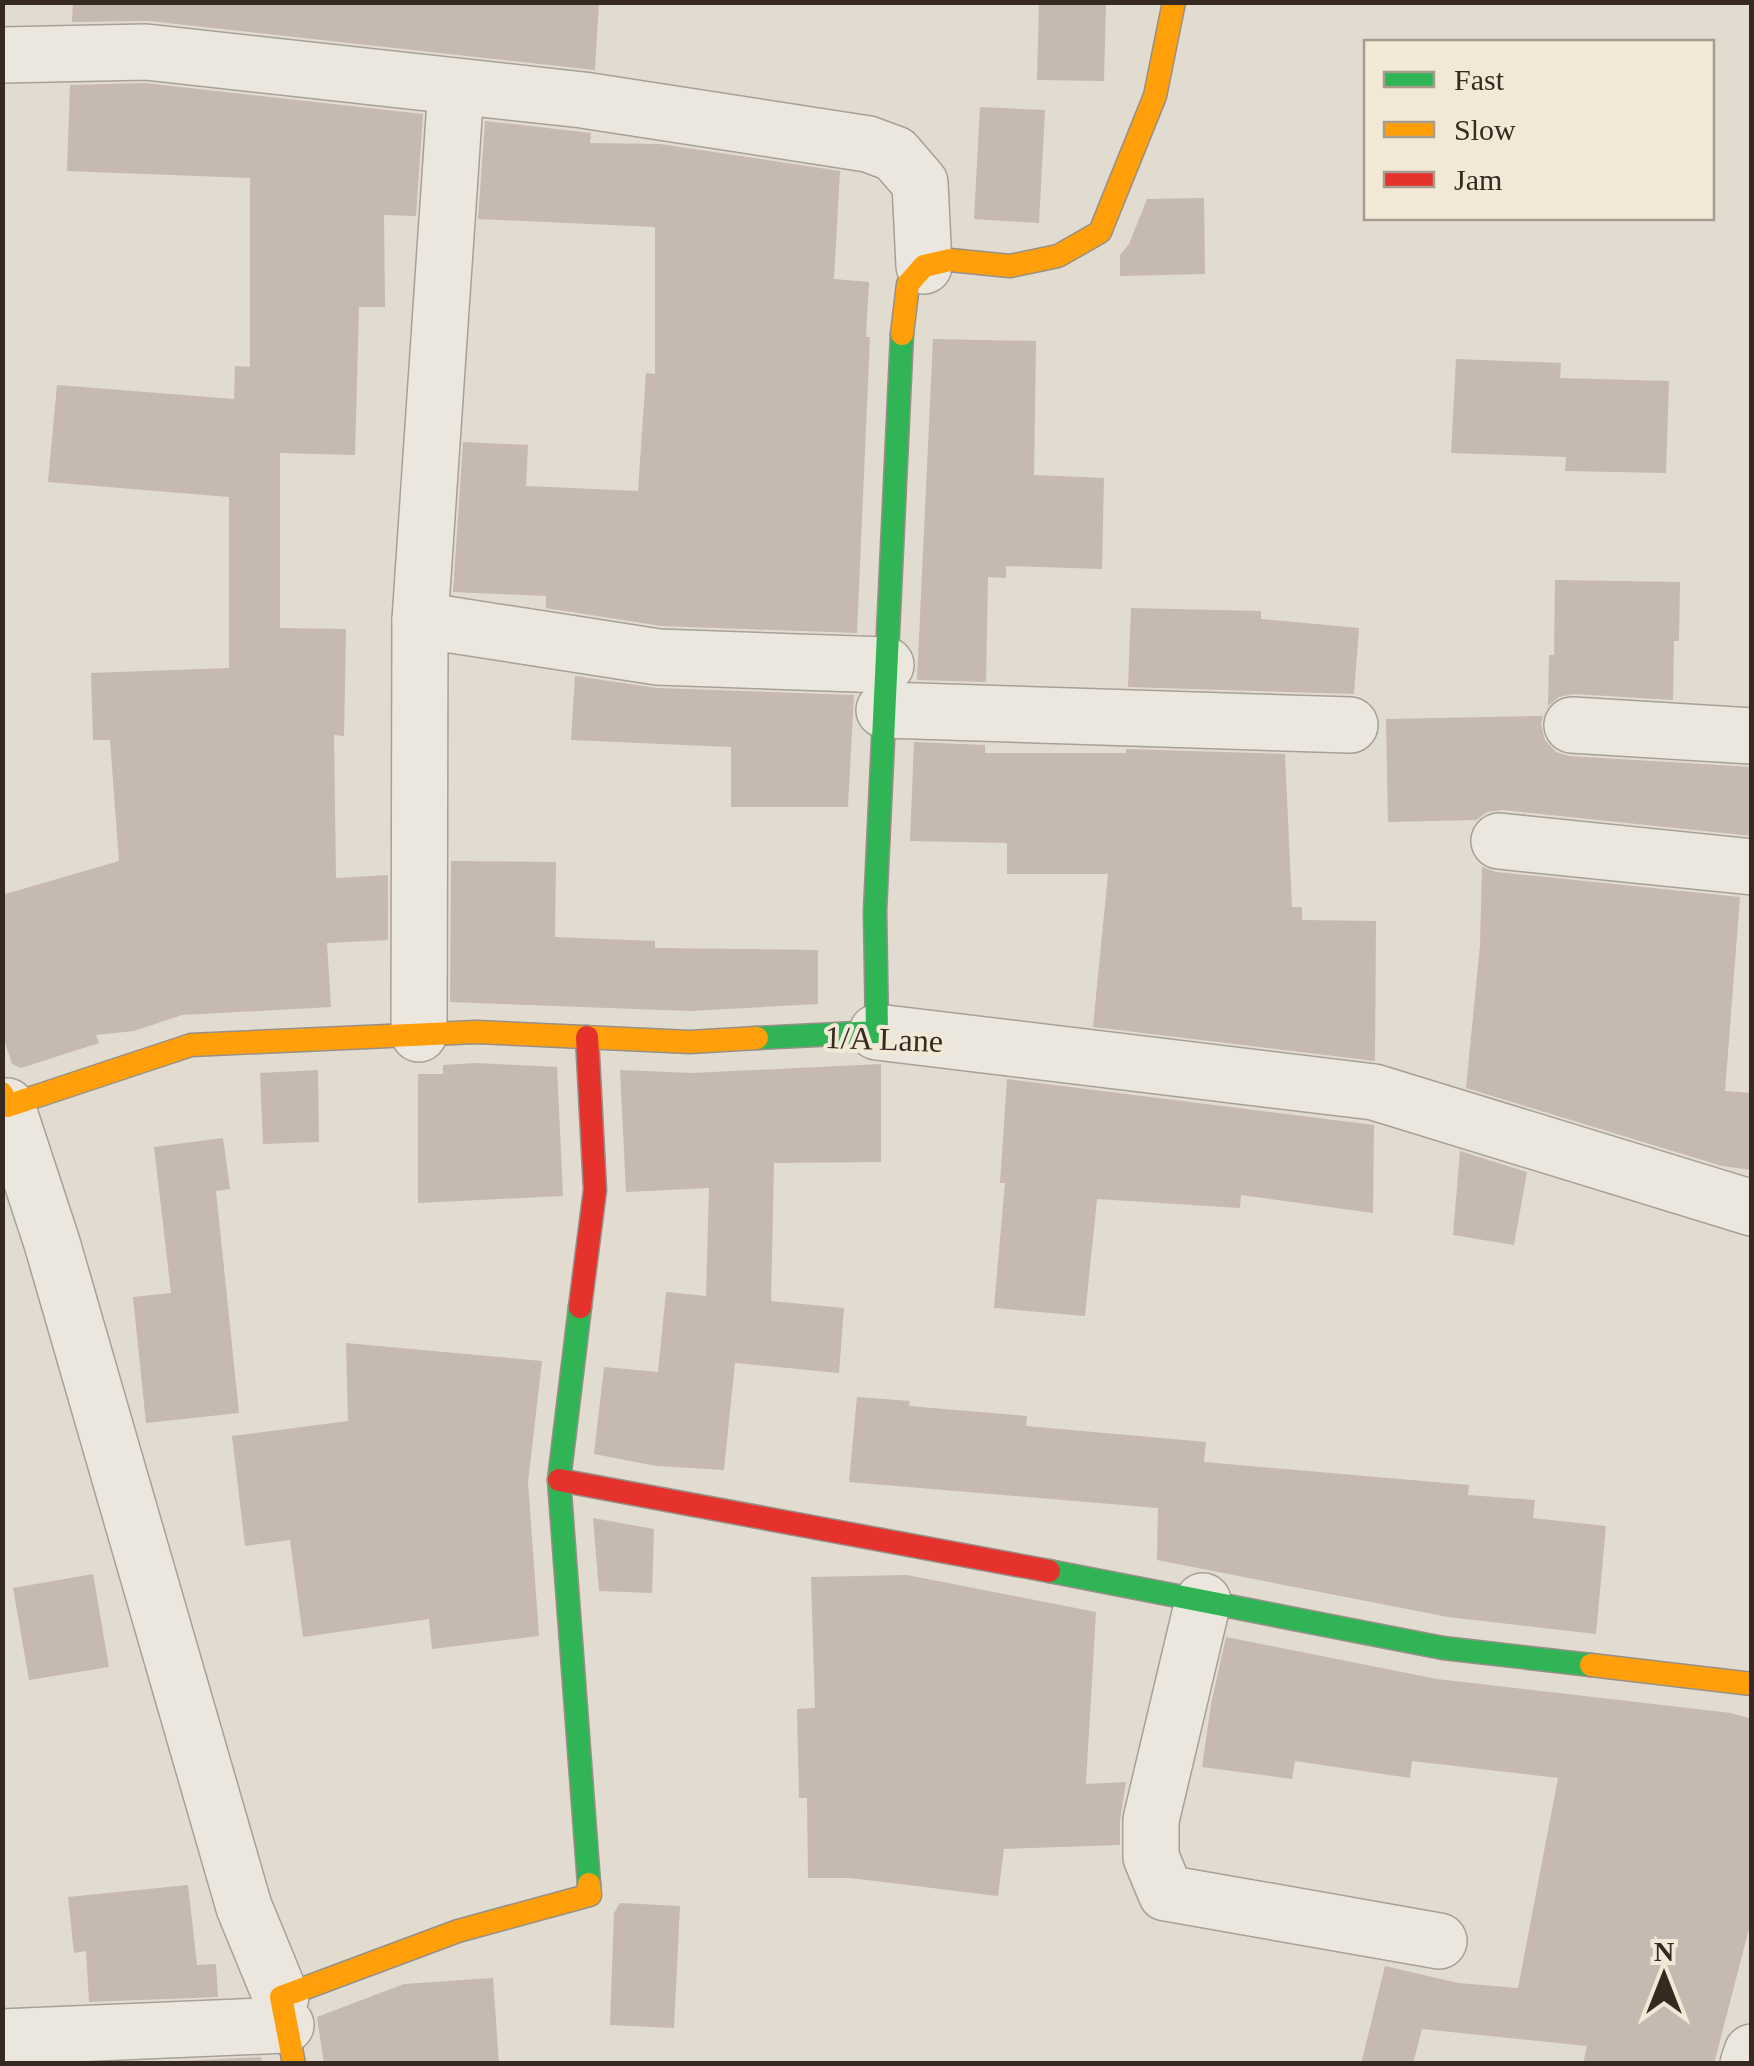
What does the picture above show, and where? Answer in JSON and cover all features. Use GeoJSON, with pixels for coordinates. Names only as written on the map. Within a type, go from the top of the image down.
{"type":"FeatureCollection","features":[{"type":"Feature","properties":{"kind":"street"},"geometry":{"type":"LineString","coordinates":[[878,1032],[876,910],[902,324],[908,284],[924,266],[950,260],[1010,266],[1058,256],[1100,232],[1155,96],[1174,2]]}},
{"type":"Feature","properties":{"kind":"street"},"geometry":{"type":"LineString","coordinates":[[2,55],[146,52],[583,100],[868,144],[896,154],[920,183],[924,266]]}},
{"type":"Feature","properties":{"kind":"street"},"geometry":{"type":"LineString","coordinates":[[419,1034],[420,620],[456,86]]}},
{"type":"Feature","properties":{"kind":"street"},"geometry":{"type":"LineString","coordinates":[[420,620],[886,688],[1350,725]]}},
{"type":"Feature","properties":{"kind":"street"},"geometry":{"type":"LineString","coordinates":[[1572,725],[1752,736]]}},
{"type":"Feature","properties":{"kind":"street"},"geometry":{"type":"LineString","coordinates":[[1499,842],[1752,866]]}},
{"type":"Feature","properties":{"kind":"street","name":"1/A Lane"},"geometry":{"type":"LineString","coordinates":[[5,1100],[191,1044],[476,1032],[690,1042],[878,1032],[1374,1092],[1752,1208]]}},
{"type":"Feature","properties":{"kind":"street"},"geometry":{"type":"LineString","coordinates":[[2,2037],[287,2029],[458,1931],[590,1894],[559,1480],[595,1190],[587,1037]]}},
{"type":"Feature","properties":{"kind":"street"},"geometry":{"type":"LineString","coordinates":[[5,1100],[52,1243],[244,1908],[287,2029]]}},
{"type":"Feature","properties":{"kind":"street"},"geometry":{"type":"LineString","coordinates":[[559,1480],[846,1530],[1443,1648],[1752,1684]]}},
{"type":"Feature","properties":{"kind":"street"},"geometry":{"type":"LineString","coordinates":[[1203,1601],[1151,1820],[1151,1857],[1166,1894],[1439,1941]]}},
{"type":"Feature","properties":{"kind":"street"},"geometry":{"type":"LineString","coordinates":[[1748,2064],[1752,2052]]}},
{"type":"Feature","properties":{"kind":"building"},"geometry":{"type":"Polygon","coordinates":[[[73,2],[599,2],[595,70],[149,21],[72,22],[73,2]]]}},
{"type":"Feature","properties":{"kind":"building"},"geometry":{"type":"Polygon","coordinates":[[[1039,2],[1106,2],[1104,81],[1037,80],[1039,2]]]}},
{"type":"Feature","properties":{"kind":"building"},"geometry":{"type":"Polygon","coordinates":[[[145,83],[423,114],[416,216],[384,215],[385,307],[359,307],[355,455],[280,453],[280,628],[346,629],[344,736],[334,735],[336,878],[388,875],[388,940],[327,943],[331,1007],[182,1015],[134,1031],[96,1035],[99,1043],[21,1068],[12,1064],[2,1033],[2,895],[119,861],[110,740],[93,740],[91,673],[229,668],[229,497],[48,482],[57,385],[234,399],[235,366],[250,367],[250,178],[67,171],[70,85],[145,83]]]}},
{"type":"Feature","properties":{"kind":"building"},"geometry":{"type":"Polygon","coordinates":[[[980,107],[1045,110],[1039,223],[974,219],[980,107]]]}},
{"type":"Feature","properties":{"kind":"building"},"geometry":{"type":"Polygon","coordinates":[[[485,121],[591,133],[590,143],[660,144],[840,171],[834,279],[869,282],[857,633],[661,626],[546,608],[546,596],[453,592],[463,442],[528,445],[526,486],[638,491],[646,373],[655,374],[655,227],[478,219],[485,121]]]}},
{"type":"Feature","properties":{"kind":"building"},"geometry":{"type":"Polygon","coordinates":[[[1204,198],[1205,274],[1120,276],[1120,255],[1129,244],[1147,199],[1204,198]]]}},
{"type":"Feature","properties":{"kind":"building"},"geometry":{"type":"Polygon","coordinates":[[[933,339],[1036,341],[1034,475],[1104,478],[1102,569],[1006,566],[1006,578],[988,577],[986,682],[917,680],[933,339]]]}},
{"type":"Feature","properties":{"kind":"building"},"geometry":{"type":"Polygon","coordinates":[[[1456,359],[1561,363],[1560,378],[1669,381],[1666,473],[1565,471],[1566,457],[1451,453],[1456,359]]]}},
{"type":"Feature","properties":{"kind":"building"},"geometry":{"type":"Polygon","coordinates":[[[1555,580],[1680,582],[1673,700],[1574,694],[1559,697],[1548,706],[1549,655],[1554,655],[1555,580]]]}},
{"type":"Feature","properties":{"kind":"building"},"geometry":{"type":"Polygon","coordinates":[[[1131,608],[1261,611],[1261,619],[1359,628],[1354,694],[1128,687],[1131,608]]]}},
{"type":"Feature","properties":{"kind":"building"},"geometry":{"type":"Polygon","coordinates":[[[575,676],[657,688],[854,695],[848,807],[731,807],[731,747],[571,740],[575,676]]]}},
{"type":"Feature","properties":{"kind":"building"},"geometry":{"type":"Polygon","coordinates":[[[1543,716],[1545,740],[1556,752],[1569,756],[1752,767],[1752,836],[1502,810],[1487,812],[1476,820],[1388,822],[1386,719],[1543,716]]]}},
{"type":"Feature","properties":{"kind":"building"},"geometry":{"type":"Polygon","coordinates":[[[914,742],[985,745],[985,753],[1126,753],[1126,749],[1285,754],[1292,907],[1302,907],[1302,920],[1376,921],[1375,1061],[1093,1027],[1108,874],[1007,874],[1007,843],[910,841],[914,742]]]}},
{"type":"Feature","properties":{"kind":"building"},"geometry":{"type":"Polygon","coordinates":[[[451,861],[556,862],[555,937],[655,941],[655,948],[818,950],[818,1004],[690,1011],[450,1002],[451,861]]]}},
{"type":"Feature","properties":{"kind":"building"},"geometry":{"type":"Polygon","coordinates":[[[1482,867],[1496,872],[1740,897],[1725,1091],[1752,1093],[1752,1170],[1722,1166],[1466,1088],[1480,945],[1482,867]]]}},
{"type":"Feature","properties":{"kind":"building"},"geometry":{"type":"Polygon","coordinates":[[[881,1064],[881,1162],[774,1163],[771,1301],[844,1308],[839,1373],[735,1363],[724,1470],[656,1466],[594,1454],[604,1367],[658,1372],[666,1292],[706,1296],[709,1188],[626,1192],[620,1070],[692,1073],[881,1064]]]}},
{"type":"Feature","properties":{"kind":"building"},"geometry":{"type":"Polygon","coordinates":[[[443,1065],[557,1067],[563,1196],[418,1203],[418,1074],[443,1074],[443,1065]]]}},
{"type":"Feature","properties":{"kind":"building"},"geometry":{"type":"Polygon","coordinates":[[[318,1070],[319,1142],[263,1144],[260,1073],[318,1070]]]}},
{"type":"Feature","properties":{"kind":"building"},"geometry":{"type":"Polygon","coordinates":[[[1007,1079],[1374,1125],[1373,1213],[1241,1195],[1240,1208],[1097,1199],[1085,1316],[994,1308],[1005,1183],[1000,1183],[1007,1079]]]}},
{"type":"Feature","properties":{"kind":"building"},"geometry":{"type":"Polygon","coordinates":[[[223,1138],[230,1189],[216,1191],[239,1413],[146,1423],[133,1297],[171,1293],[154,1147],[223,1138]]]}},
{"type":"Feature","properties":{"kind":"building"},"geometry":{"type":"Polygon","coordinates":[[[1460,1151],[1527,1172],[1514,1245],[1453,1235],[1460,1151]]]}},
{"type":"Feature","properties":{"kind":"building"},"geometry":{"type":"Polygon","coordinates":[[[346,1343],[542,1361],[528,1482],[539,1636],[432,1649],[429,1619],[303,1637],[290,1540],[245,1546],[232,1436],[348,1421],[346,1343]]]}},
{"type":"Feature","properties":{"kind":"building"},"geometry":{"type":"Polygon","coordinates":[[[857,1397],[910,1401],[909,1406],[1027,1416],[1026,1426],[1206,1442],[1204,1462],[1469,1485],[1468,1495],[1535,1500],[1533,1518],[1606,1526],[1596,1634],[1448,1617],[1157,1560],[1158,1508],[849,1482],[857,1397]]]}},
{"type":"Feature","properties":{"kind":"building"},"geometry":{"type":"Polygon","coordinates":[[[593,1518],[654,1529],[652,1593],[599,1591],[593,1518]]]}},
{"type":"Feature","properties":{"kind":"building"},"geometry":{"type":"Polygon","coordinates":[[[93,1574],[109,1667],[29,1680],[13,1588],[93,1574]]]}},
{"type":"Feature","properties":{"kind":"building"},"geometry":{"type":"Polygon","coordinates":[[[907,1575],[1096,1612],[1086,1784],[1126,1782],[1120,1845],[1004,1849],[998,1896],[850,1878],[808,1878],[807,1798],[799,1798],[797,1709],[815,1708],[811,1577],[907,1575]]]}},
{"type":"Feature","properties":{"kind":"building"},"geometry":{"type":"Polygon","coordinates":[[[1226,1637],[1437,1679],[1731,1713],[1752,1719],[1752,1917],[1714,2064],[1583,2064],[1587,2046],[1422,2029],[1413,2064],[1361,2064],[1385,1966],[1458,1983],[1518,1988],[1558,1778],[1412,1761],[1410,1778],[1295,1761],[1292,1779],[1202,1767],[1226,1637]]]}},
{"type":"Feature","properties":{"kind":"building"},"geometry":{"type":"Polygon","coordinates":[[[188,1885],[197,1965],[216,1964],[218,1997],[89,2002],[86,1951],[74,1953],[68,1897],[188,1885]]]}},
{"type":"Feature","properties":{"kind":"building"},"geometry":{"type":"Polygon","coordinates":[[[620,1903],[680,1906],[674,2028],[610,2025],[614,1913],[620,1903]]]}},
{"type":"Feature","properties":{"kind":"building"},"geometry":{"type":"Polygon","coordinates":[[[493,1978],[499,2064],[324,2064],[317,2017],[404,1984],[493,1978]]]}},
{"type":"Feature","properties":{"kind":"building"},"geometry":{"type":"Polygon","coordinates":[[[261,2057],[262,2064],[115,2064],[261,2057]]]}},
{"type":"Feature","properties":{"kind":"traffic: fast"},"geometry":{"type":"LineString","coordinates":[[757,1038],[877,1032],[875,911],[902,334]]}},
{"type":"Feature","properties":{"kind":"traffic: fast"},"geometry":{"type":"LineString","coordinates":[[580,1307],[559,1480],[589,1884]]}},
{"type":"Feature","properties":{"kind":"traffic: fast"},"geometry":{"type":"LineString","coordinates":[[1049,1571],[1443,1648],[1591,1665]]}},
{"type":"Feature","properties":{"kind":"traffic: slow"},"geometry":{"type":"LineString","coordinates":[[902,334],[908,284],[924,266],[950,260],[1010,266],[1058,256],[1100,232],[1155,96],[1174,2]]}},
{"type":"Feature","properties":{"kind":"traffic: slow"},"geometry":{"type":"LineString","coordinates":[[2,1093],[7,1106],[191,1045],[476,1032],[690,1042],[757,1038]]}},
{"type":"Feature","properties":{"kind":"traffic: slow"},"geometry":{"type":"LineString","coordinates":[[1591,1665],[1752,1684]]}},
{"type":"Feature","properties":{"kind":"traffic: slow"},"geometry":{"type":"LineString","coordinates":[[294,2064],[281,1997],[458,1931],[590,1895],[589,1884]]}},
{"type":"Feature","properties":{"kind":"traffic: jam"},"geometry":{"type":"LineString","coordinates":[[580,1307],[595,1190],[587,1037]]}},
{"type":"Feature","properties":{"kind":"traffic: jam"},"geometry":{"type":"LineString","coordinates":[[559,1480],[1049,1571]]}}]}
